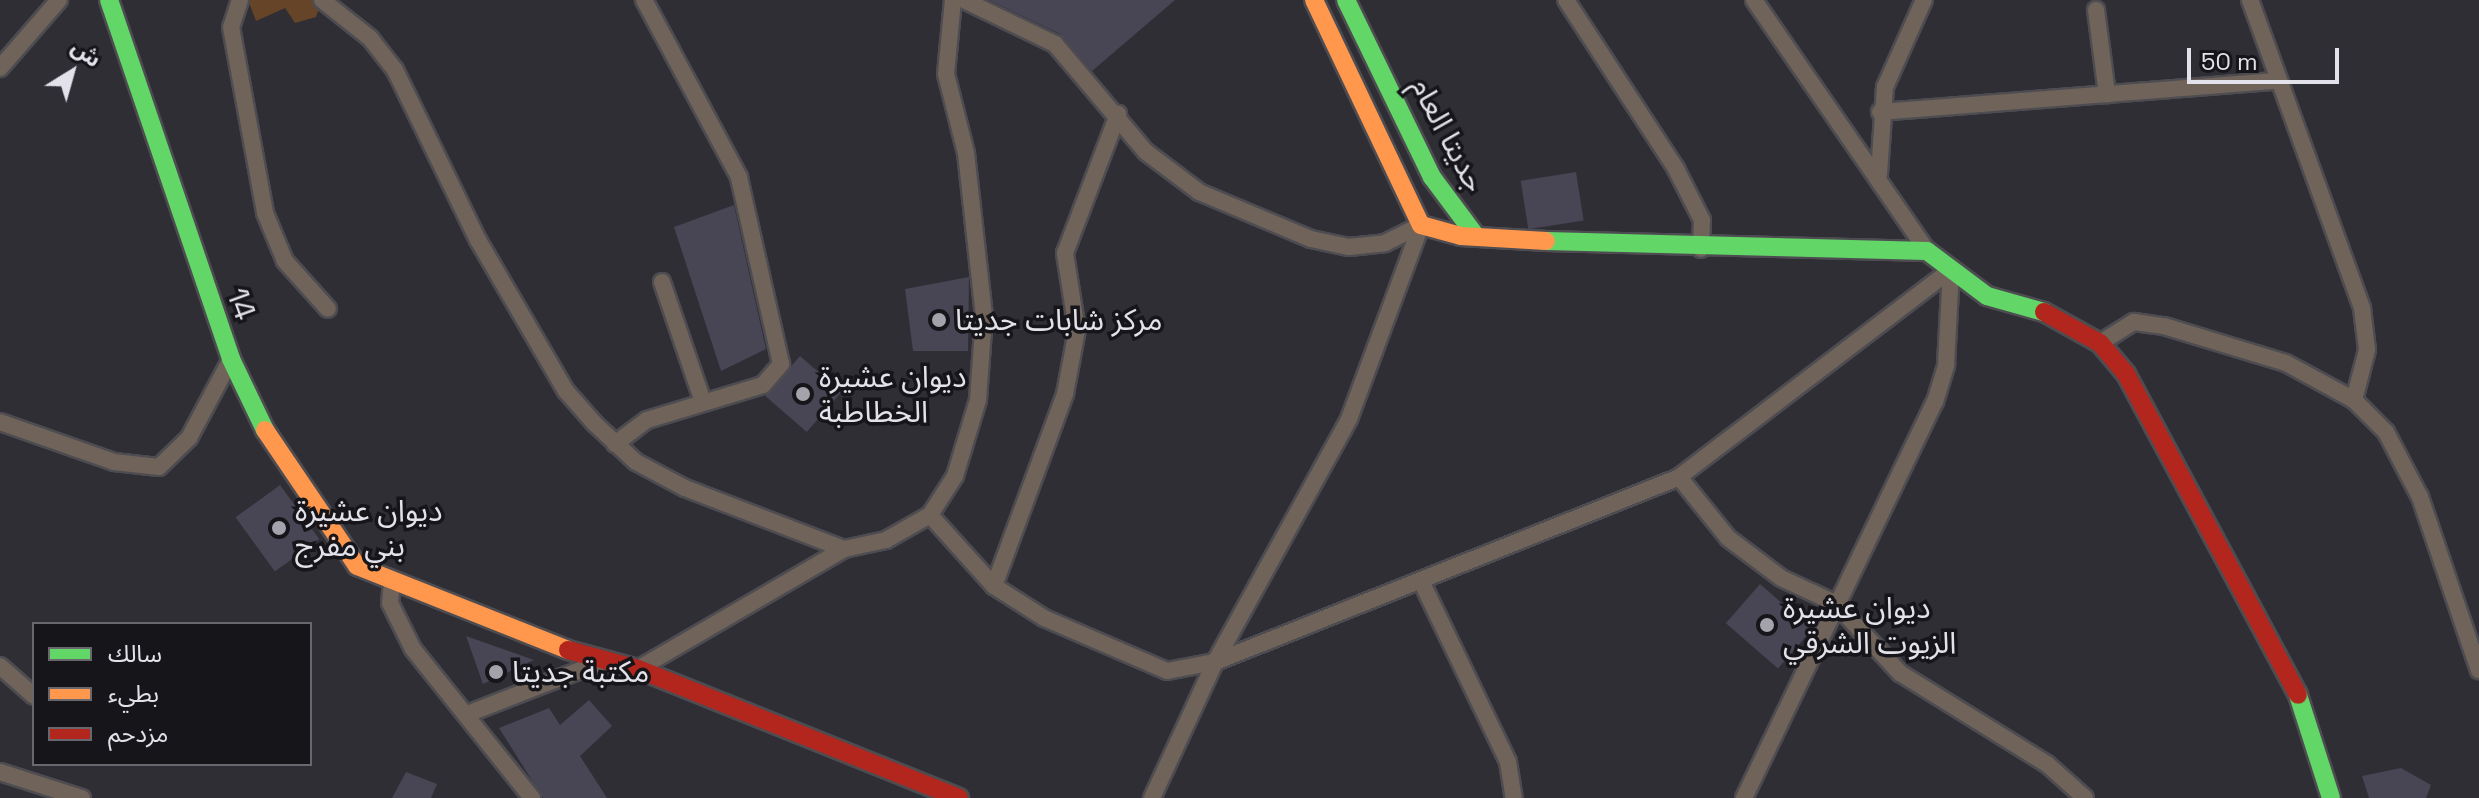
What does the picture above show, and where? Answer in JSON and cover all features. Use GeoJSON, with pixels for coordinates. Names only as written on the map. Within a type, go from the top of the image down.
{"type":"FeatureCollection","features":[{"type":"Feature","properties":{"kind":"main road","name":"14"},"geometry":{"type":"LineString","coordinates":[[109,0],[231,359],[319,522],[357,566],[530,640],[638,669],[951,797]]}},
{"type":"Feature","properties":{"kind":"main road","name":"جديتا العام"},"geometry":{"type":"LineString","coordinates":[[1314,0],[1421,225],[1476,236]]}},
{"type":"Feature","properties":{"kind":"main road","name":"جديتا العام"},"geometry":{"type":"LineString","coordinates":[[1346,0],[1432,177],[1476,236]]}},
{"type":"Feature","properties":{"kind":"main road"},"geometry":{"type":"LineString","coordinates":[[1476,236],[1701,249],[1927,251],[1987,296],[2047,313],[2100,343],[2126,374],[2290,668],[2331,798]]}},
{"type":"Feature","properties":{"kind":"street"},"geometry":{"type":"LineString","coordinates":[[1,60],[59,0]]}},
{"type":"Feature","properties":{"kind":"street"},"geometry":{"type":"LineString","coordinates":[[240,0],[231,27],[265,213],[285,261],[328,309]]}},
{"type":"Feature","properties":{"kind":"street"},"geometry":{"type":"LineString","coordinates":[[322,0],[370,38],[395,70],[478,240],[566,391],[615,444],[685,488],[844,549]]}},
{"type":"Feature","properties":{"kind":"street"},"geometry":{"type":"LineString","coordinates":[[615,444],[631,427],[772,380],[782,355],[739,177],[644,0]]}},
{"type":"Feature","properties":{"kind":"street"},"geometry":{"type":"LineString","coordinates":[[638,669],[844,549],[886,540],[930,515],[968,448],[982,362],[974,208],[946,74],[953,0]]}},
{"type":"Feature","properties":{"kind":"street"},"geometry":{"type":"LineString","coordinates":[[964,0],[1055,44],[1174,176],[1311,239],[1385,243],[1421,225]]}},
{"type":"Feature","properties":{"kind":"street"},"geometry":{"type":"LineString","coordinates":[[1566,0],[1676,169],[1702,220],[1701,249]]}},
{"type":"Feature","properties":{"kind":"street"},"geometry":{"type":"LineString","coordinates":[[1754,0],[1879,174],[1927,251]]}},
{"type":"Feature","properties":{"kind":"street"},"geometry":{"type":"LineString","coordinates":[[1879,174],[1880,112],[1924,0]]}},
{"type":"Feature","properties":{"kind":"street"},"geometry":{"type":"LineString","coordinates":[[2250,0],[2274,81],[2335,217],[2362,308],[2367,350],[2354,400]]}},
{"type":"Feature","properties":{"kind":"street"},"geometry":{"type":"LineString","coordinates":[[2096,10],[2107,94]]}},
{"type":"Feature","properties":{"kind":"street"},"geometry":{"type":"LineString","coordinates":[[1880,112],[2274,81]]}},
{"type":"Feature","properties":{"kind":"street"},"geometry":{"type":"LineString","coordinates":[[994,586],[1065,394],[1077,330],[1065,253],[1118,114]]}},
{"type":"Feature","properties":{"kind":"street"},"geometry":{"type":"LineString","coordinates":[[1152,798],[1215,662],[1349,419],[1421,225]]}},
{"type":"Feature","properties":{"kind":"street"},"geometry":{"type":"LineString","coordinates":[[930,515],[994,586],[1044,618],[1167,671],[1215,662],[1423,585],[1679,477],[1951,270]]}},
{"type":"Feature","properties":{"kind":"street"},"geometry":{"type":"LineString","coordinates":[[1744,798],[1835,603],[1865,557],[1935,402],[1947,355],[1951,270]]}},
{"type":"Feature","properties":{"kind":"street"},"geometry":{"type":"LineString","coordinates":[[662,282],[703,402]]}},
{"type":"Feature","properties":{"kind":"street"},"geometry":{"type":"LineString","coordinates":[[2100,343],[2134,322],[2164,326],[2286,363],[2354,400],[2386,432],[2420,497],[2479,670]]}},
{"type":"Feature","properties":{"kind":"street"},"geometry":{"type":"LineString","coordinates":[[0,422],[114,462],[159,467],[189,438],[231,359]]}},
{"type":"Feature","properties":{"kind":"street"},"geometry":{"type":"LineString","coordinates":[[1679,477],[1728,538],[1781,578],[1835,603],[1900,673],[2047,764],[2085,798]]}},
{"type":"Feature","properties":{"kind":"street"},"geometry":{"type":"LineString","coordinates":[[392,581],[396,621],[470,713],[532,798]]}},
{"type":"Feature","properties":{"kind":"street"},"geometry":{"type":"LineString","coordinates":[[1423,585],[1508,762],[1514,798]]}},
{"type":"Feature","properties":{"kind":"street"},"geometry":{"type":"LineString","coordinates":[[470,713],[606,660]]}},
{"type":"Feature","properties":{"kind":"street"},"geometry":{"type":"LineString","coordinates":[[0,666],[32,694]]}},
{"type":"Feature","properties":{"kind":"street"},"geometry":{"type":"LineString","coordinates":[[0,772],[82,798]]}},
{"type":"Feature","properties":{"kind":"shaded area"},"geometry":{"type":"Polygon","coordinates":[[[248,0],[322,0],[316,17],[295,23],[285,8],[256,21],[248,0]]]}},
{"type":"Feature","properties":{"kind":"building"},"geometry":{"type":"Polygon","coordinates":[[[989,0],[1175,0],[1092,71],[1060,34],[989,0]]]}},
{"type":"Feature","properties":{"kind":"building"},"geometry":{"type":"Polygon","coordinates":[[[1576,172],[1584,220],[1528,229],[1521,181],[1576,172]]]}},
{"type":"Feature","properties":{"kind":"building"},"geometry":{"type":"Polygon","coordinates":[[[734,205],[766,349],[721,371],[674,227],[734,205]]]}},
{"type":"Feature","properties":{"kind":"building","name":"مركز شابات جديتا"},"geometry":{"type":"Polygon","coordinates":[[[969,277],[968,351],[913,351],[905,289],[969,277]]]}},
{"type":"Feature","properties":{"kind":"building","name":"ديوان عشيرة الخطاطبة"},"geometry":{"type":"Polygon","coordinates":[[[800,356],[842,392],[807,432],[765,396],[800,356]]]}},
{"type":"Feature","properties":{"kind":"building","name":"ديوان عشيرة بني مفرج"},"geometry":{"type":"Polygon","coordinates":[[[280,485],[319,539],[275,572],[236,517],[280,485]]]}},
{"type":"Feature","properties":{"kind":"building","name":"ديوان عشيرة الزيوت الشرقي"},"geometry":{"type":"Polygon","coordinates":[[[1760,584],[1812,629],[1778,669],[1726,623],[1760,584]]]}},
{"type":"Feature","properties":{"kind":"building","name":"مكتبة جديتا"},"geometry":{"type":"Polygon","coordinates":[[[466,636],[534,660],[483,684],[466,636]]]}},
{"type":"Feature","properties":{"kind":"building"},"geometry":{"type":"Polygon","coordinates":[[[589,700],[612,726],[580,756],[607,798],[543,798],[499,728],[549,708],[560,725],[589,700]]]}},
{"type":"Feature","properties":{"kind":"building"},"geometry":{"type":"Polygon","coordinates":[[[2401,768],[2431,785],[2426,798],[2369,798],[2362,776],[2401,768]]]}},
{"type":"Feature","properties":{"kind":"building"},"geometry":{"type":"Polygon","coordinates":[[[406,772],[437,784],[431,798],[392,798],[406,772]]]}},
{"type":"Feature","properties":{"kind":"traffic: fast"},"geometry":{"type":"LineString","coordinates":[[109,0],[231,359],[265,430]]}},
{"type":"Feature","properties":{"kind":"traffic: fast"},"geometry":{"type":"LineString","coordinates":[[1346,0],[1432,177],[1476,236]]}},
{"type":"Feature","properties":{"kind":"traffic: fast"},"geometry":{"type":"LineString","coordinates":[[1546,241],[1927,251],[1987,296],[2044,312]]}},
{"type":"Feature","properties":{"kind":"traffic: fast"},"geometry":{"type":"LineString","coordinates":[[2298,695],[2331,798]]}},
{"type":"Feature","properties":{"kind":"traffic: slow"},"geometry":{"type":"LineString","coordinates":[[1314,0],[1421,225],[1461,236],[1546,241]]}},
{"type":"Feature","properties":{"kind":"traffic: slow"},"geometry":{"type":"LineString","coordinates":[[265,430],[357,566],[568,650]]}},
{"type":"Feature","properties":{"kind":"traffic: jam"},"geometry":{"type":"LineString","coordinates":[[2044,312],[2100,343],[2126,374],[2298,695]]}},
{"type":"Feature","properties":{"kind":"traffic: jam"},"geometry":{"type":"LineString","coordinates":[[568,650],[638,669],[959,798]]}},
{"type":"Feature","properties":{"kind":"place","name":"مركز شابات جديتا"},"geometry":{"type":"Point","coordinates":[939,320]}},
{"type":"Feature","properties":{"kind":"place","name":"ديوان عشيرة الخطاطبة"},"geometry":{"type":"Point","coordinates":[803,394]}},
{"type":"Feature","properties":{"kind":"place","name":"ديوان عشيرة بني مفرج"},"geometry":{"type":"Point","coordinates":[279,528]}},
{"type":"Feature","properties":{"kind":"place","name":"ديوان عشيرة الزيوت الشرقي"},"geometry":{"type":"Point","coordinates":[1767,625]}},
{"type":"Feature","properties":{"kind":"place","name":"مكتبة جديتا"},"geometry":{"type":"Point","coordinates":[496,672]}}]}
